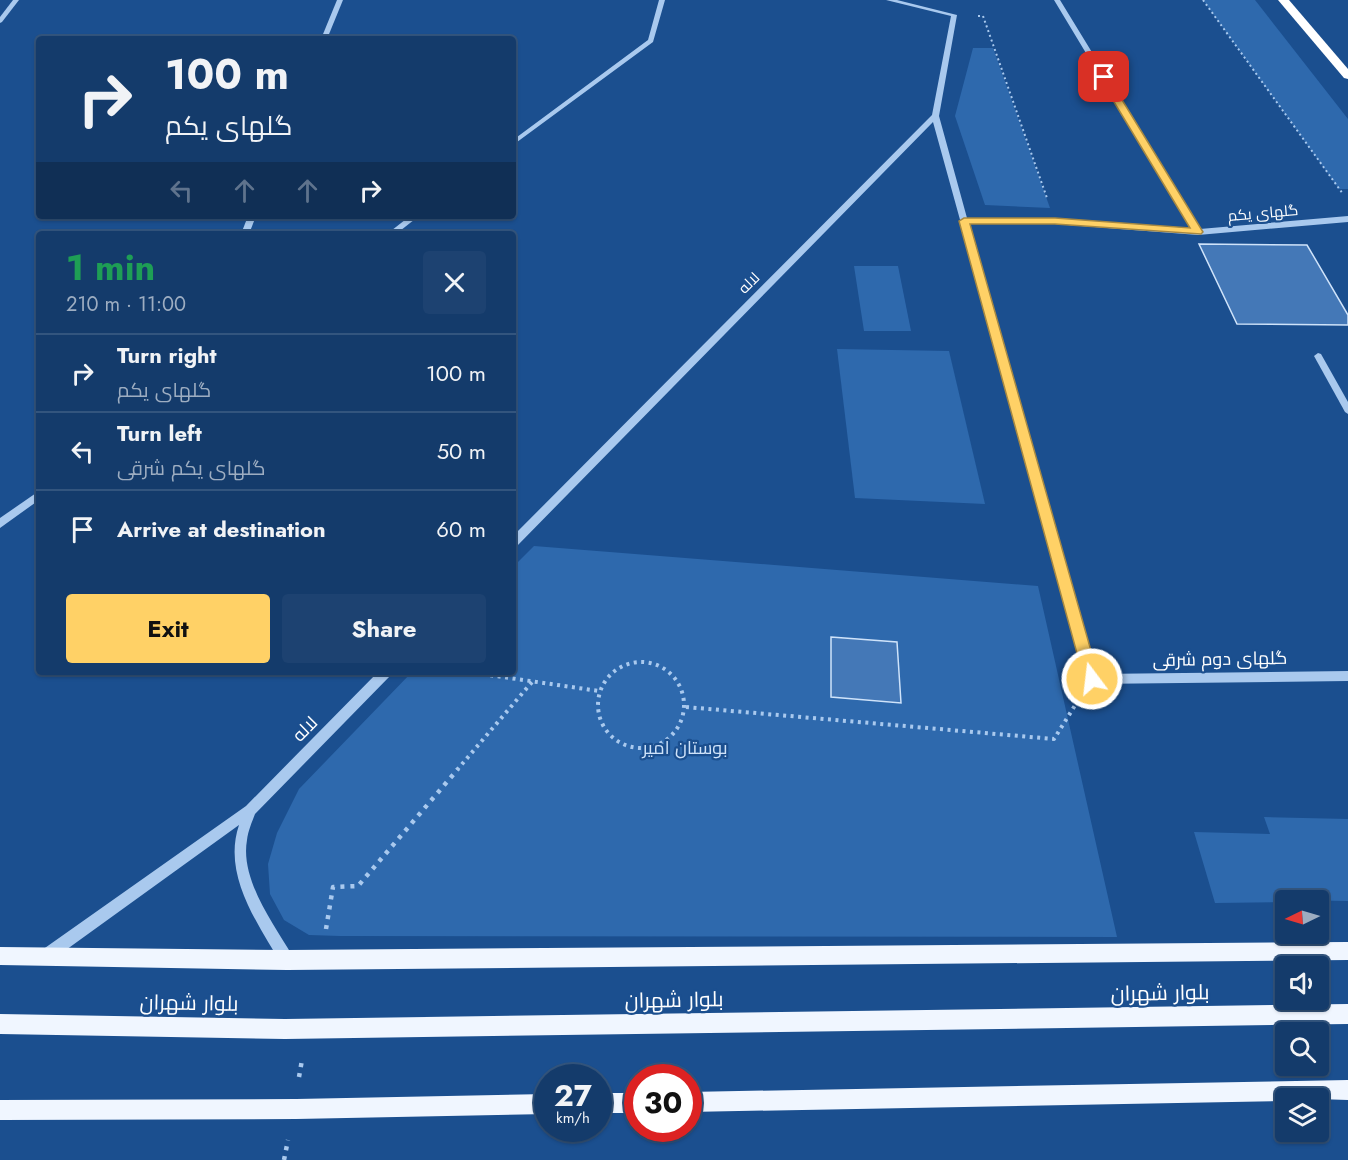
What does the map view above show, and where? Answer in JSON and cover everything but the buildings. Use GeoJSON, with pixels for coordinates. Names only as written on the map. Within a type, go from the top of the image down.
{"type":"FeatureCollection","features":[{"type":"Feature","properties":{"kind":"highway"},"geometry":{"type":"LineString","coordinates":[[1283,0],[1348,76]]}},
{"type":"Feature","properties":{"kind":"main road"},"geometry":{"type":"LineString","coordinates":[[0,956],[287,960],[1348,951]]}},
{"type":"Feature","properties":{"kind":"main road","name":"بلوار شهران"},"geometry":{"type":"LineString","coordinates":[[0,1024],[285,1029],[1348,1014]]}},
{"type":"Feature","properties":{"kind":"main road"},"geometry":{"type":"LineString","coordinates":[[702,1102],[1348,1090]]}},
{"type":"Feature","properties":{"kind":"main road"},"geometry":{"type":"LineString","coordinates":[[0,1110],[296,1109],[534,1104]]}},
{"type":"Feature","properties":{"kind":"street"},"geometry":{"type":"LineString","coordinates":[[0,21],[16,0]]}},
{"type":"Feature","properties":{"kind":"street"},"geometry":{"type":"LineString","coordinates":[[325,36],[340,0]]}},
{"type":"Feature","properties":{"kind":"street"},"geometry":{"type":"LineString","coordinates":[[516,141],[651,41],[662,0]]}},
{"type":"Feature","properties":{"kind":"street"},"geometry":{"type":"LineString","coordinates":[[889,0],[954,15],[935,116],[1092,679]]}},
{"type":"Feature","properties":{"kind":"street"},"geometry":{"type":"LineString","coordinates":[[1057,0],[1198,232]]}},
{"type":"Feature","properties":{"kind":"street","name":"لاله"},"geometry":{"type":"LineString","coordinates":[[516,540],[935,116]]}},
{"type":"Feature","properties":{"kind":"street"},"geometry":{"type":"LineString","coordinates":[[395,231],[411,219]]}},
{"type":"Feature","properties":{"kind":"street","name":"گلهای یکم"},"geometry":{"type":"LineString","coordinates":[[964,221],[1055,221],[1198,232],[1348,219]]}},
{"type":"Feature","properties":{"kind":"street"},"geometry":{"type":"LineString","coordinates":[[1318,356],[1348,410]]}},
{"type":"Feature","properties":{"kind":"street"},"geometry":{"type":"LineString","coordinates":[[0,524],[36,497]]}},
{"type":"Feature","properties":{"kind":"street","name":"لاله"},"geometry":{"type":"LineString","coordinates":[[46,955],[250,810],[383,675]]}},
{"type":"Feature","properties":{"kind":"street","name":"گلهای دوم شرقی"},"geometry":{"type":"LineString","coordinates":[[1092,679],[1348,676]]}},
{"type":"Feature","properties":{"kind":"street"},"geometry":{"type":"LineString","coordinates":[[250,810],[240,843],[243,873],[251,895],[287,960]]}},
{"type":"Feature","properties":{"kind":"path"},"geometry":{"type":"LineString","coordinates":[[1203,0],[1348,202]]}},
{"type":"Feature","properties":{"kind":"path"},"geometry":{"type":"LineString","coordinates":[[954,15],[983,16],[1055,221]]}},
{"type":"Feature","properties":{"kind":"path"},"geometry":{"type":"LineString","coordinates":[[643,663],[658,665],[679,681],[686,707],[683,721],[675,734],[647,747],[632,747],[612,737],[599,719],[597,705],[599,691],[606,679],[629,664],[643,663]]}},
{"type":"Feature","properties":{"kind":"path"},"geometry":{"type":"LineString","coordinates":[[487,675],[599,691]]}},
{"type":"Feature","properties":{"kind":"path"},"geometry":{"type":"LineString","coordinates":[[686,707],[1053,739],[1092,679]]}},
{"type":"Feature","properties":{"kind":"path"},"geometry":{"type":"LineString","coordinates":[[333,887],[358,886],[532,682]]}},
{"type":"Feature","properties":{"kind":"green space"},"geometry":{"type":"Polygon","coordinates":[[[1203,0],[1255,0],[1348,119],[1348,189],[1339,189],[1203,0]]]}},
{"type":"Feature","properties":{"kind":"green space"},"geometry":{"type":"Polygon","coordinates":[[[973,48],[993,48],[1050,208],[985,205],[955,116],[973,48]]]}},
{"type":"Feature","properties":{"kind":"green space"},"geometry":{"type":"Polygon","coordinates":[[[854,266],[898,266],[911,331],[864,331],[854,266]]]}},
{"type":"Feature","properties":{"kind":"green space"},"geometry":{"type":"Polygon","coordinates":[[[837,349],[949,351],[985,504],[855,498],[837,349]]]}},
{"type":"Feature","properties":{"kind":"green space","name":"بوستان امیر"},"geometry":{"type":"Polygon","coordinates":[[[534,546],[1038,586],[1117,937],[340,936],[309,935],[284,920],[270,894],[268,864],[277,833],[299,789],[409,675],[516,675],[516,564],[534,546]]]}},
{"type":"Feature","properties":{"kind":"green space"},"geometry":{"type":"Polygon","coordinates":[[[1264,817],[1348,819],[1348,901],[1329,901],[1329,890],[1275,890],[1275,902],[1215,903],[1194,832],[1270,834],[1264,817]]]}},
{"type":"Feature","properties":{"kind":"route"},"geometry":{"type":"LineString","coordinates":[[1092,679],[964,221],[1055,221],[1198,232],[1104,77]]}}]}
